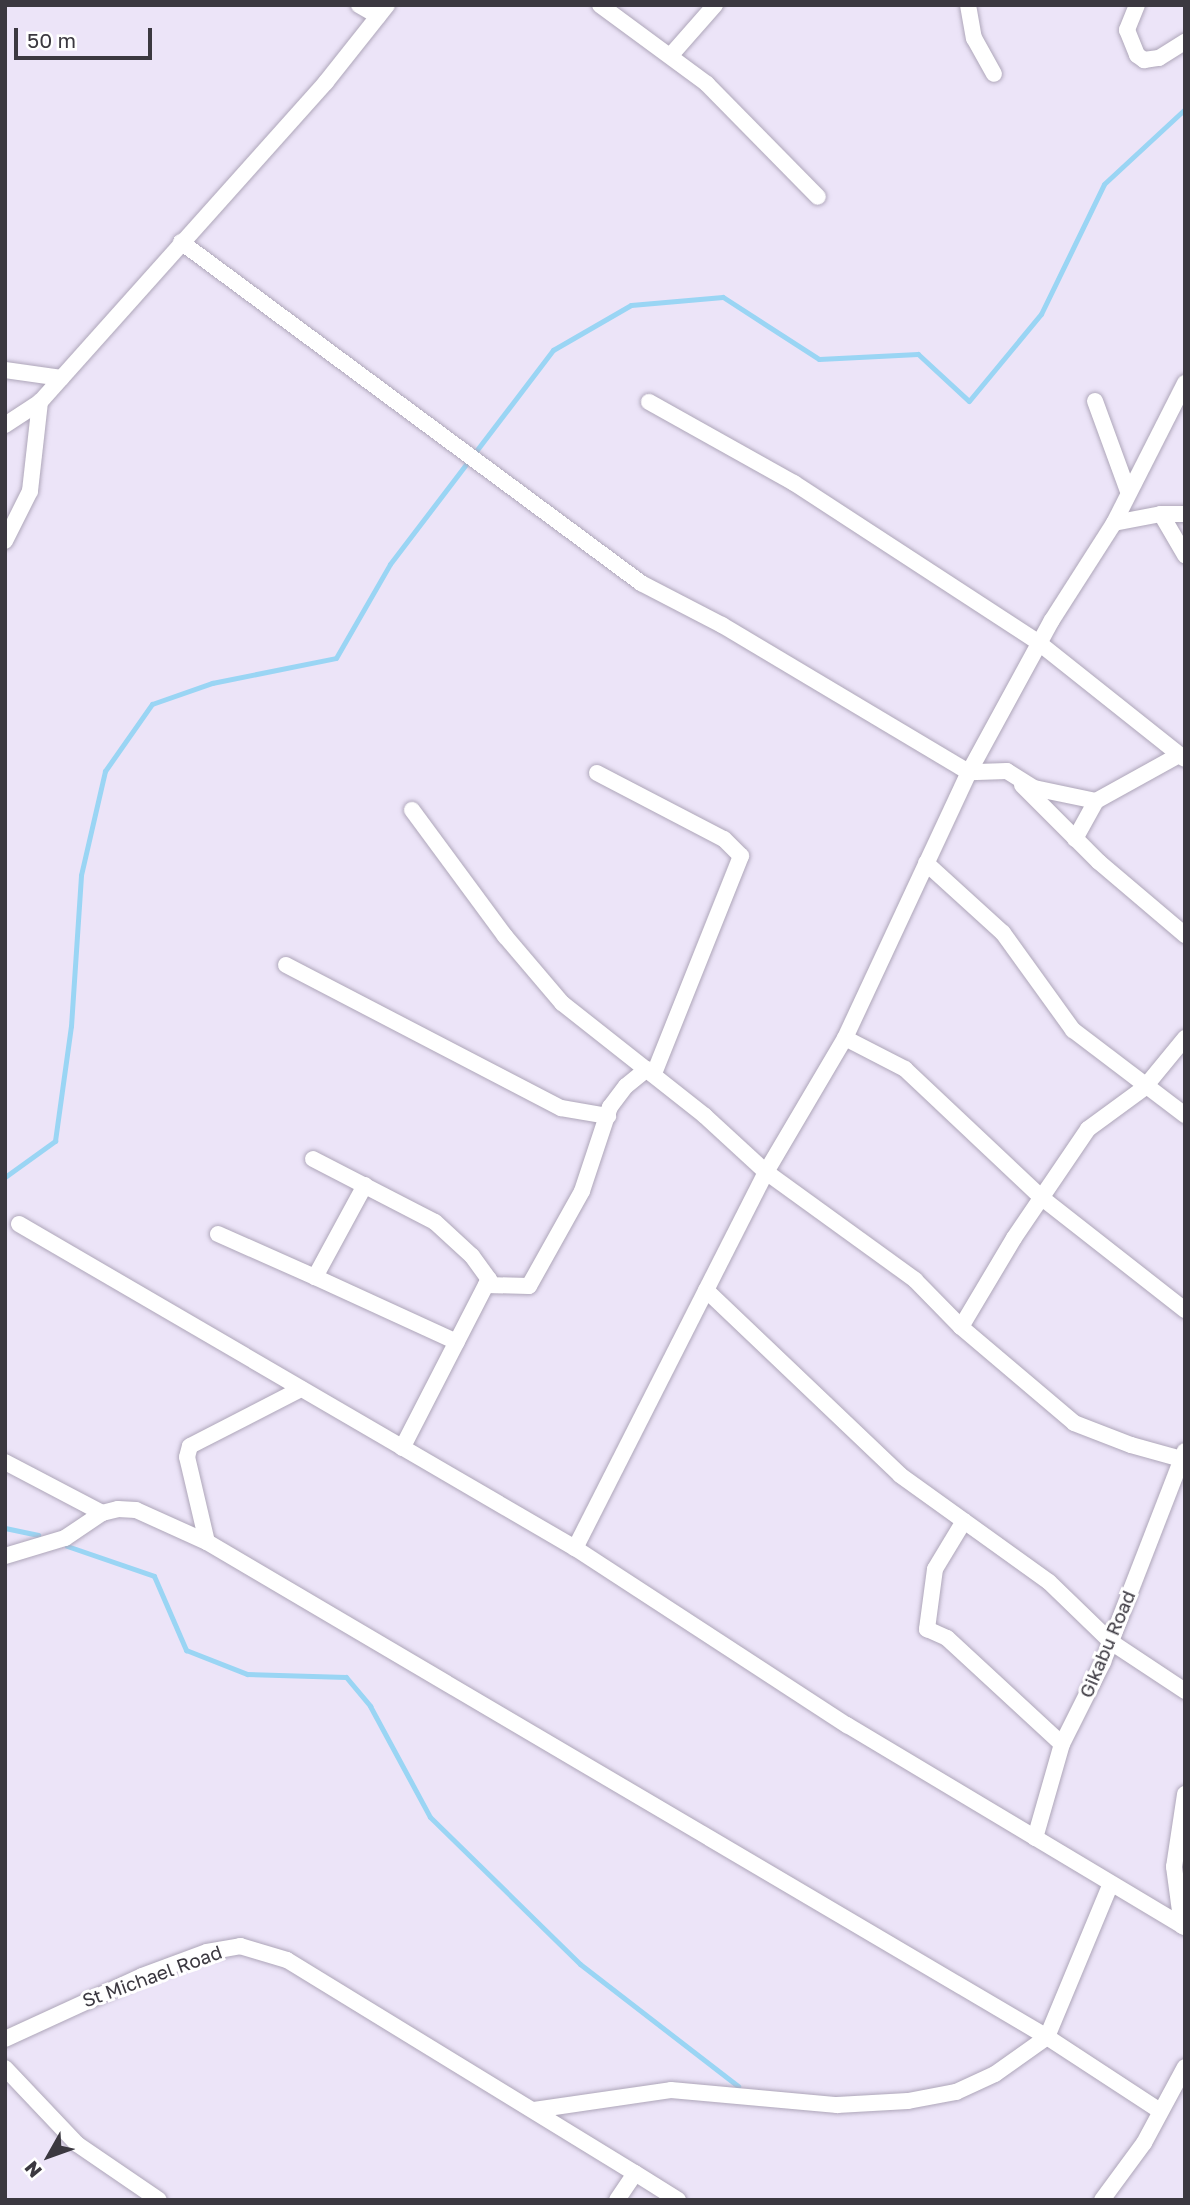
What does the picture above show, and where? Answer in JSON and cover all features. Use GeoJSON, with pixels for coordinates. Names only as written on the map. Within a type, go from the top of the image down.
{"type":"FeatureCollection","features":[{"type":"Feature","properties":{"kind":"street"},"geometry":{"type":"LineString","coordinates":[[5,425],[40,401],[61,378],[326,82],[383,11],[359,5]]}},
{"type":"Feature","properties":{"kind":"street"},"geometry":{"type":"LineString","coordinates":[[600,5],[671,55],[761,136],[818,197]]}},
{"type":"Feature","properties":{"kind":"street"},"geometry":{"type":"LineString","coordinates":[[671,55],[715,5]]}},
{"type":"Feature","properties":{"kind":"street"},"geometry":{"type":"LineString","coordinates":[[968,5],[974,38],[995,74]]}},
{"type":"Feature","properties":{"kind":"street"},"geometry":{"type":"LineString","coordinates":[[1137,5],[1127,30],[1138,55],[1144,60],[1159,58],[1185,42]]}},
{"type":"Feature","properties":{"kind":"street"},"geometry":{"type":"LineString","coordinates":[[181,242],[444,439],[476,457],[641,583],[722,625],[969,772],[1007,771],[1034,788],[1096,801]]}},
{"type":"Feature","properties":{"kind":"street"},"geometry":{"type":"LineString","coordinates":[[5,370],[61,378]]}},
{"type":"Feature","properties":{"kind":"street"},"geometry":{"type":"LineString","coordinates":[[575,1548],[766,1172],[845,1038],[969,772],[1039,643],[1114,523],[1185,383]]}},
{"type":"Feature","properties":{"kind":"street"},"geometry":{"type":"LineString","coordinates":[[5,541],[30,491],[40,401]]}},
{"type":"Feature","properties":{"kind":"street"},"geometry":{"type":"LineString","coordinates":[[1095,401],[1128,491]]}},
{"type":"Feature","properties":{"kind":"street"},"geometry":{"type":"LineString","coordinates":[[649,402],[794,483],[1039,643],[1182,757],[1096,801],[1075,839]]}},
{"type":"Feature","properties":{"kind":"street"},"geometry":{"type":"LineString","coordinates":[[1114,523],[1161,514],[1185,514]]}},
{"type":"Feature","properties":{"kind":"street"},"geometry":{"type":"LineString","coordinates":[[1161,514],[1185,555]]}},
{"type":"Feature","properties":{"kind":"street"},"geometry":{"type":"LineString","coordinates":[[1007,771],[1075,839],[1185,935]]}},
{"type":"Feature","properties":{"kind":"street"},"geometry":{"type":"LineString","coordinates":[[485,1285],[529,1286],[582,1191],[607,1116],[626,1086],[651,1072],[741,856],[724,839],[597,773]]}},
{"type":"Feature","properties":{"kind":"street"},"geometry":{"type":"LineString","coordinates":[[412,810],[505,936],[562,1003],[651,1072],[766,1172],[915,1280],[961,1327],[1074,1423],[1131,1446],[1183,1456]]}},
{"type":"Feature","properties":{"kind":"street"},"geometry":{"type":"LineString","coordinates":[[926,863],[1003,933],[1073,1030],[1144,1088],[1185,1115]]}},
{"type":"Feature","properties":{"kind":"street"},"geometry":{"type":"LineString","coordinates":[[286,965],[561,1108],[607,1116]]}},
{"type":"Feature","properties":{"kind":"street"},"geometry":{"type":"LineString","coordinates":[[845,1038],[905,1069],[1042,1198],[1185,1310]]}},
{"type":"Feature","properties":{"kind":"street"},"geometry":{"type":"LineString","coordinates":[[961,1327],[1088,1129],[1144,1088],[1185,1038]]}},
{"type":"Feature","properties":{"kind":"street"},"geometry":{"type":"LineString","coordinates":[[313,1158],[435,1222],[482,1268],[489,1279],[402,1448]]}},
{"type":"Feature","properties":{"kind":"street"},"geometry":{"type":"LineString","coordinates":[[315,1277],[365,1185]]}},
{"type":"Feature","properties":{"kind":"street"},"geometry":{"type":"LineString","coordinates":[[19,1224],[575,1548],[847,1725],[1110,1886],[1184,1927]]}},
{"type":"Feature","properties":{"kind":"street"},"geometry":{"type":"LineString","coordinates":[[218,1234],[457,1342]]}},
{"type":"Feature","properties":{"kind":"street"},"geometry":{"type":"LineString","coordinates":[[706,1290],[900,1475],[1049,1582],[1111,1642],[1185,1691]]}},
{"type":"Feature","properties":{"kind":"street"},"geometry":{"type":"LineString","coordinates":[[206,1542],[187,1457],[190,1446],[301,1389]]}},
{"type":"Feature","properties":{"kind":"street","name":"Gikabu Road"},"geometry":{"type":"LineString","coordinates":[[1035,1838],[1062,1745],[1111,1642],[1183,1456]]}},
{"type":"Feature","properties":{"kind":"street"},"geometry":{"type":"LineString","coordinates":[[5,1462],[102,1513]]}},
{"type":"Feature","properties":{"kind":"street"},"geometry":{"type":"LineString","coordinates":[[5,1556],[65,1538],[102,1513],[136,1510],[206,1542],[1047,2037],[1160,2111]]}},
{"type":"Feature","properties":{"kind":"street"},"geometry":{"type":"LineString","coordinates":[[964,1521],[935,1569],[927,1629],[947,1638],[1062,1745]]}},
{"type":"Feature","properties":{"kind":"street"},"geometry":{"type":"LineString","coordinates":[[1184,1927],[1174,1867],[1185,1795]]}},
{"type":"Feature","properties":{"kind":"street"},"geometry":{"type":"LineString","coordinates":[[534,2110],[671,2090],[837,2105],[908,2101],[956,2092],[995,2074],[1047,2037],[1110,1886]]}},
{"type":"Feature","properties":{"kind":"street","name":"St Michael Road"},"geometry":{"type":"LineString","coordinates":[[5,2039],[142,1976],[207,1952],[240,1947],[287,1960],[482,2076],[678,2200]]}},
{"type":"Feature","properties":{"kind":"street"},"geometry":{"type":"LineString","coordinates":[[1102,2200],[1144,2143],[1185,2067]]}},
{"type":"Feature","properties":{"kind":"street"},"geometry":{"type":"LineString","coordinates":[[5,2068],[77,2144],[159,2200]]}},
{"type":"Feature","properties":{"kind":"street"},"geometry":{"type":"LineString","coordinates":[[617,2200],[635,2173]]}},
{"type":"Feature","properties":{"kind":"waterway"},"geometry":{"type":"LineString","coordinates":[[5,1177],[55,1141],[71,1026],[81,875],[105,771],[152,704],[212,683],[336,658],[390,564],[553,350],[631,305],[723,297],[819,359],[918,354],[969,401],[1041,314],[1104,184],[1185,109]]}},
{"type":"Feature","properties":{"kind":"waterway"},"geometry":{"type":"LineString","coordinates":[[5,1528],[38,1535]]}},
{"type":"Feature","properties":{"kind":"waterway"},"geometry":{"type":"LineString","coordinates":[[67,1546],[154,1576],[186,1650],[247,1674],[346,1677],[370,1706],[430,1817],[580,1964],[738,2086]]}}]}
